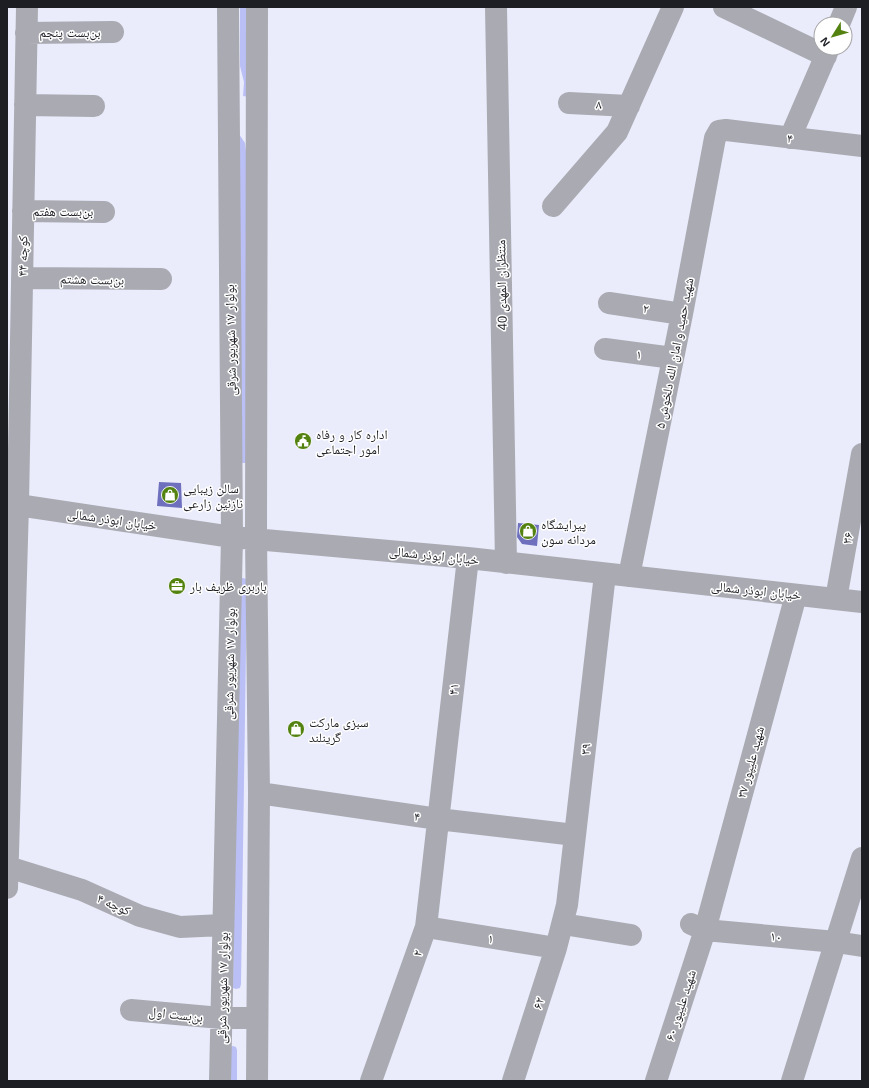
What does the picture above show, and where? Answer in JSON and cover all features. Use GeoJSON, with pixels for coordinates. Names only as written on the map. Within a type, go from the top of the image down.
{"type":"FeatureCollection","features":[{"type":"Feature","properties":{"kind":"street","name":"کوچه ۴۴"},"geometry":{"type":"LineString","coordinates":[[7,888],[13,506],[22,278],[27,7]]}},
{"type":"Feature","properties":{"kind":"street","name":"بولوار ۱۷ شهریور شرقی"},"geometry":{"type":"LineString","coordinates":[[220,1081],[232,537],[228,7]]}},
{"type":"Feature","properties":{"kind":"street","name":"بولوار ۱۷ شهریور شرقی"},"geometry":{"type":"LineString","coordinates":[[257,7],[256,538],[259,793],[257,1081]]}},
{"type":"Feature","properties":{"kind":"street","name":"منتظران المهدی 40"},"geometry":{"type":"LineString","coordinates":[[496,7],[506,562]]}},
{"type":"Feature","properties":{"kind":"street"},"geometry":{"type":"LineString","coordinates":[[553,206],[617,132],[673,7]]}},
{"type":"Feature","properties":{"kind":"street"},"geometry":{"type":"LineString","coordinates":[[724,7],[813,46]]}},
{"type":"Feature","properties":{"kind":"street","name":"بن‌بست پنجم"},"geometry":{"type":"LineString","coordinates":[[26,33],[113,32]]}},
{"type":"Feature","properties":{"kind":"street"},"geometry":{"type":"LineString","coordinates":[[790,138],[825,56]]}},
{"type":"Feature","properties":{"kind":"street","name":"۸"},"geometry":{"type":"LineString","coordinates":[[569,103],[629,106]]}},
{"type":"Feature","properties":{"kind":"street"},"geometry":{"type":"LineString","coordinates":[[25,105],[94,106]]}},
{"type":"Feature","properties":{"kind":"street"},"geometry":{"type":"LineString","coordinates":[[228,114],[257,114]]}},
{"type":"Feature","properties":{"kind":"street","name":"۴"},"geometry":{"type":"LineString","coordinates":[[719,131],[726,130],[862,146]]}},
{"type":"Feature","properties":{"kind":"street","name":"شهید حمید و امان الله دلخوش ۵"},"geometry":{"type":"LineString","coordinates":[[629,576],[682,314],[715,138],[719,131]]}},
{"type":"Feature","properties":{"kind":"street","name":"بن‌بست هفتم"},"geometry":{"type":"LineString","coordinates":[[23,211],[104,212]]}},
{"type":"Feature","properties":{"kind":"street","name":"بن‌بست هشتم"},"geometry":{"type":"LineString","coordinates":[[22,278],[161,279]]}},
{"type":"Feature","properties":{"kind":"street","name":"۲"},"geometry":{"type":"LineString","coordinates":[[609,303],[682,314]]}},
{"type":"Feature","properties":{"kind":"street","name":"۱"},"geometry":{"type":"LineString","coordinates":[[604,349],[673,358]]}},
{"type":"Feature","properties":{"kind":"street","name":"۳۶"},"geometry":{"type":"LineString","coordinates":[[836,599],[862,454]]}},
{"type":"Feature","properties":{"kind":"street"},"geometry":{"type":"LineString","coordinates":[[231,472],[256,471]]}},
{"type":"Feature","properties":{"kind":"street","name":"خیابان ابوذر شمالی"},"geometry":{"type":"LineString","coordinates":[[13,506],[232,537],[468,558],[862,602]]}},
{"type":"Feature","properties":{"kind":"street","name":"۴۱"},"geometry":{"type":"LineString","coordinates":[[438,819],[468,558]]}},
{"type":"Feature","properties":{"kind":"street","name":"۳۹"},"geometry":{"type":"LineString","coordinates":[[563,924],[567,905],[605,574]]}},
{"type":"Feature","properties":{"kind":"street","name":"شهید علیپور ۳۷"},"geometry":{"type":"LineString","coordinates":[[698,927],[796,594]]}},
{"type":"Feature","properties":{"kind":"street","name":"۴"},"geometry":{"type":"LineString","coordinates":[[259,793],[438,819],[575,835]]}},
{"type":"Feature","properties":{"kind":"street","name":"۲"},"geometry":{"type":"LineString","coordinates":[[371,1081],[426,927],[438,819]]}},
{"type":"Feature","properties":{"kind":"street"},"geometry":{"type":"LineString","coordinates":[[792,1081],[862,858]]}},
{"type":"Feature","properties":{"kind":"street","name":"کوچه ۴"},"geometry":{"type":"LineString","coordinates":[[8,867],[82,890],[140,916],[180,927],[223,925]]}},
{"type":"Feature","properties":{"kind":"street"},"geometry":{"type":"LineString","coordinates":[[563,924],[631,935]]}},
{"type":"Feature","properties":{"kind":"street","name":"۶۲"},"geometry":{"type":"LineString","coordinates":[[512,1081],[563,924]]}},
{"type":"Feature","properties":{"kind":"street","name":"۱"},"geometry":{"type":"LineString","coordinates":[[426,927],[556,948]]}},
{"type":"Feature","properties":{"kind":"street","name":"۱۰"},"geometry":{"type":"LineString","coordinates":[[698,927],[862,946]]}},
{"type":"Feature","properties":{"kind":"street","name":"شهید علیپور ۶۰"},"geometry":{"type":"LineString","coordinates":[[656,1081],[698,927]]}},
{"type":"Feature","properties":{"kind":"street","name":"بن‌بست اول"},"geometry":{"type":"LineString","coordinates":[[131,1010],[221,1018],[257,1018]]}},
{"type":"Feature","properties":{"kind":"shaded area"},"geometry":{"type":"Polygon","coordinates":[[[240,7],[249,7],[249,97],[243,96],[244,82],[240,66],[240,7]]]}},
{"type":"Feature","properties":{"kind":"shaded area"},"geometry":{"type":"Polygon","coordinates":[[[239,134],[245,143],[246,151],[247,461],[245,463],[242,463],[239,134]]]}},
{"type":"Feature","properties":{"kind":"shaded area"},"geometry":{"type":"Polygon","coordinates":[[[239,579],[246,579],[247,583],[241,984],[240,988],[236,989],[233,988],[239,579]]]}},
{"type":"Feature","properties":{"kind":"shaded area"},"geometry":{"type":"Polygon","coordinates":[[[230,1047],[236,1047],[237,1050],[237,1081],[228,1081],[230,1047]]]}},
{"type":"Feature","properties":{"kind":"building","name":"سالن زیبایی نازنین زارعی"},"geometry":{"type":"Polygon","coordinates":[[[159,482],[181,483],[182,508],[157,506],[159,482]]]}},
{"type":"Feature","properties":{"kind":"building","name":"پیرایشگاه مردانه سون"},"geometry":{"type":"Polygon","coordinates":[[[518,523],[539,525],[537,546],[522,544],[517,537],[518,523]]]}},
{"type":"Feature","properties":{"kind":"place","name":"اداره کار و رفاه امور اجتماعی"},"geometry":{"type":"Point","coordinates":[303,441]}},
{"type":"Feature","properties":{"kind":"place","name":"سالن زیبایی نازنین زارعی"},"geometry":{"type":"Point","coordinates":[170,495]}},
{"type":"Feature","properties":{"kind":"place","name":"پیرایشگاه مردانه سون"},"geometry":{"type":"Point","coordinates":[528,531]}},
{"type":"Feature","properties":{"kind":"place","name":"باربری ظریف بار"},"geometry":{"type":"Point","coordinates":[177,586]}},
{"type":"Feature","properties":{"kind":"place","name":"سبزی مارکت گرینلند"},"geometry":{"type":"Point","coordinates":[296,729]}}]}
